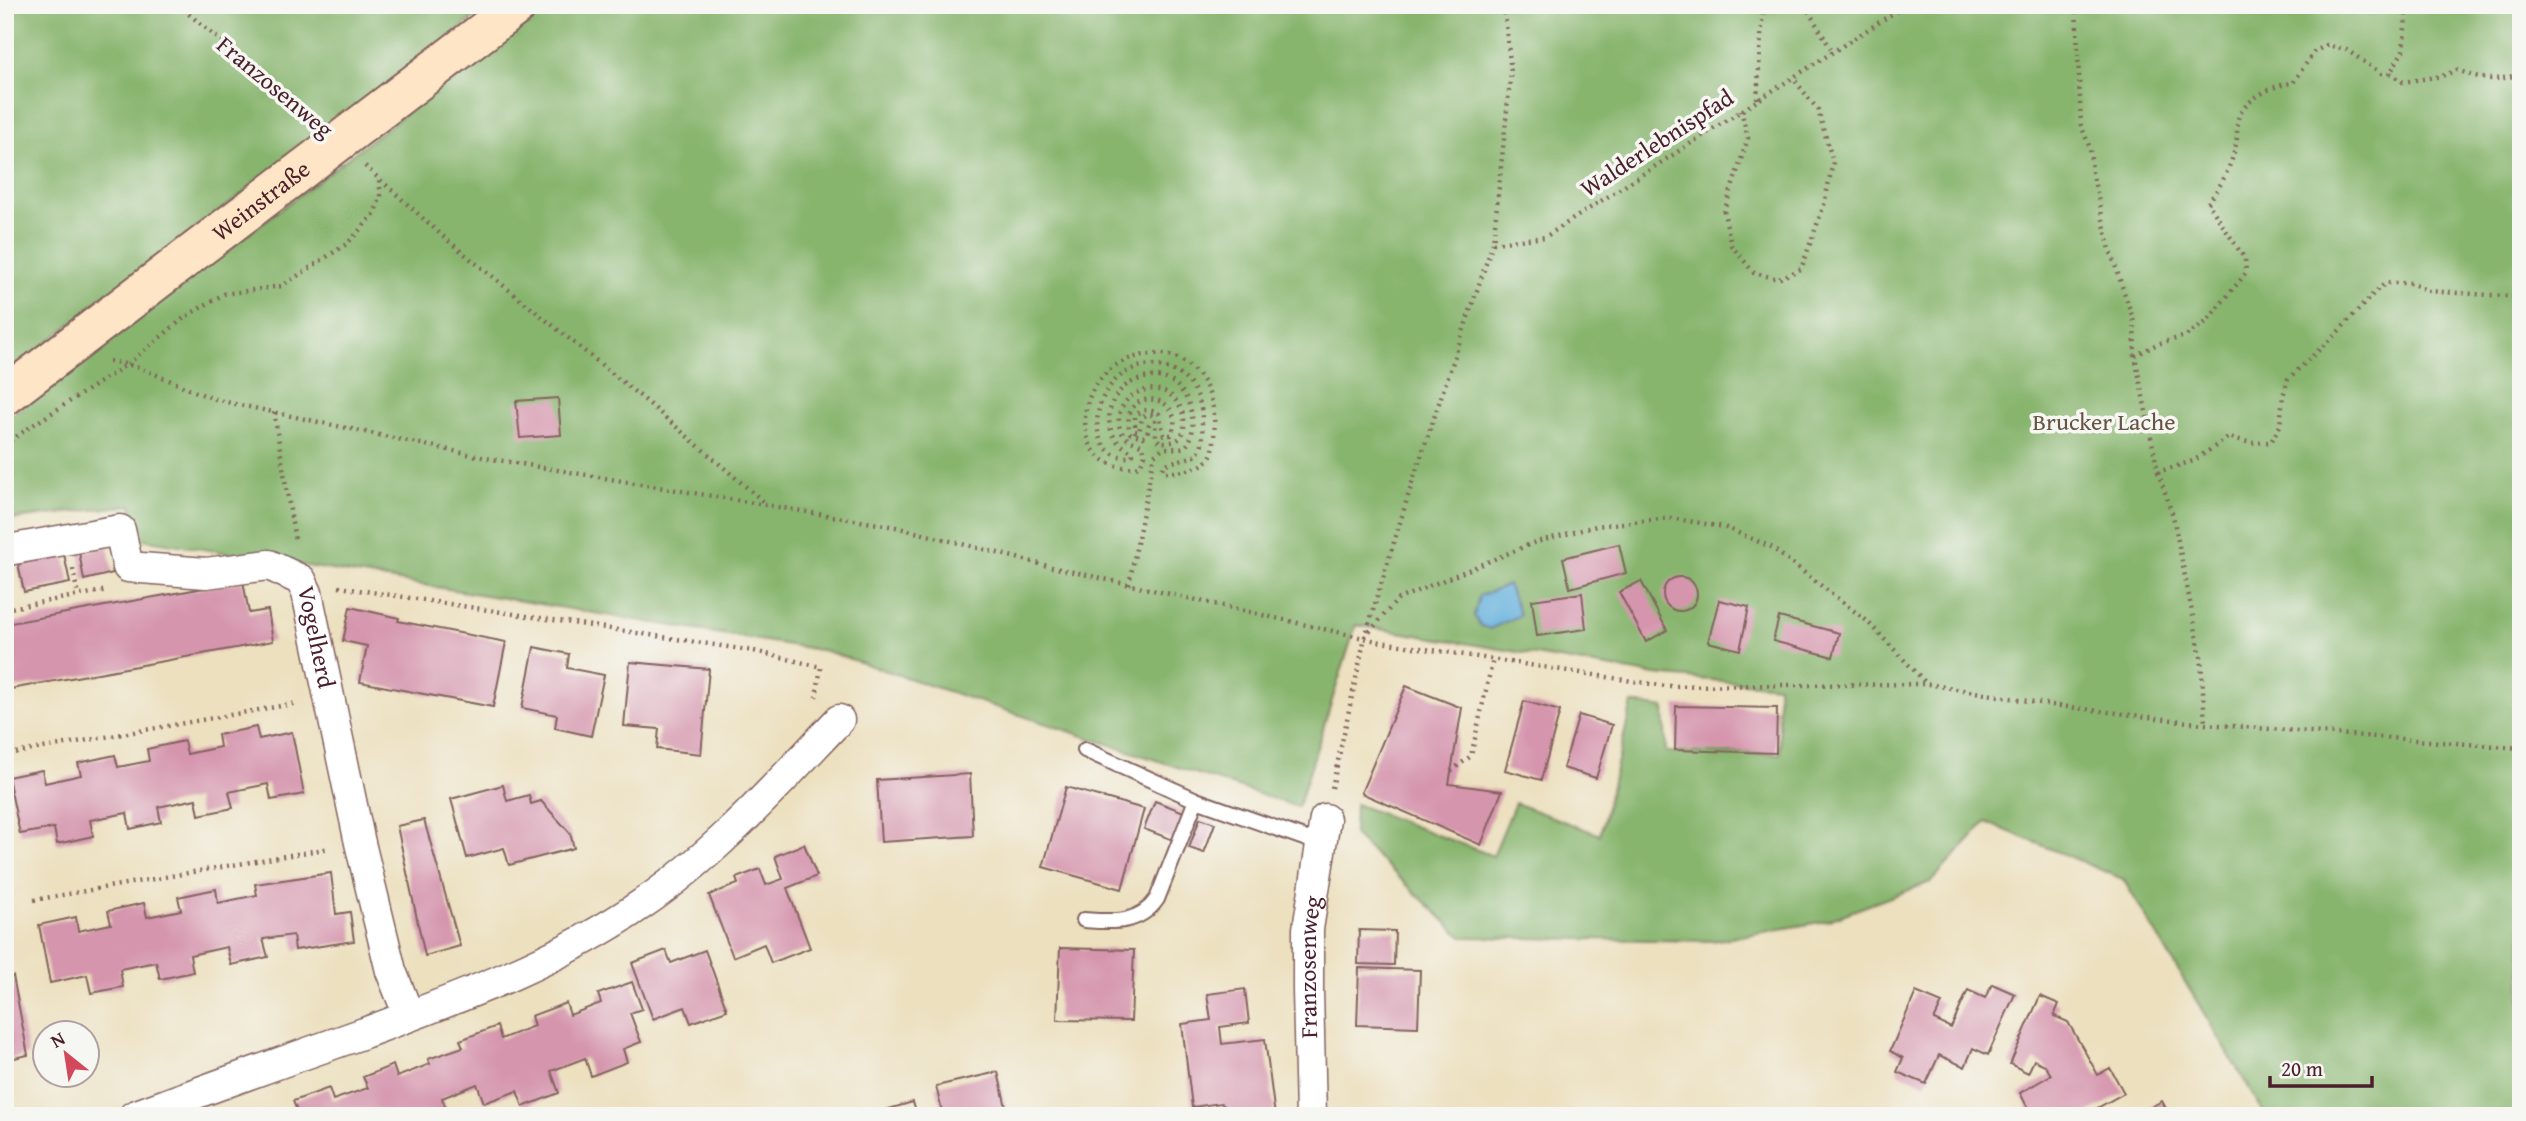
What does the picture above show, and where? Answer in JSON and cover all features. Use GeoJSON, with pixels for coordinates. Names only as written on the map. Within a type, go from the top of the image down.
{"type":"FeatureCollection","features":[{"type":"Feature","properties":{"kind":"main road","name":"Weinstraße"},"geometry":{"type":"LineString","coordinates":[[5,396],[518,5]]}},
{"type":"Feature","properties":{"kind":"street","name":"Vogelherd"},"geometry":{"type":"LineString","coordinates":[[8,550],[120,530],[128,567],[206,573],[269,565],[304,587],[359,843],[391,971],[409,1017]]}},
{"type":"Feature","properties":{"kind":"street"},"geometry":{"type":"LineString","coordinates":[[134,1116],[409,1017],[500,981],[598,933],[687,871],[726,837],[839,720]]}},
{"type":"Feature","properties":{"kind":"street","name":"Franzosenweg"},"geometry":{"type":"LineString","coordinates":[[1311,1116],[1308,929],[1323,832]]}},
{"type":"Feature","properties":{"kind":"lane"},"geometry":{"type":"LineString","coordinates":[[1085,750],[1196,800],[1323,832]]}},
{"type":"Feature","properties":{"kind":"lane"},"geometry":{"type":"LineString","coordinates":[[1084,920],[1124,922],[1150,909],[1157,899],[1196,800]]}},
{"type":"Feature","properties":{"kind":"path","name":"Franzosenweg"},"geometry":{"type":"LineString","coordinates":[[178,5],[299,105],[446,239],[646,401],[765,504]]}},
{"type":"Feature","properties":{"kind":"path"},"geometry":{"type":"LineString","coordinates":[[1323,832],[1365,637],[1412,484],[1493,243],[1511,72],[1504,5]]}},
{"type":"Feature","properties":{"kind":"path"},"geometry":{"type":"LineString","coordinates":[[1756,100],[1763,5]]}},
{"type":"Feature","properties":{"kind":"path"},"geometry":{"type":"LineString","coordinates":[[1805,5],[1832,51]]}},
{"type":"Feature","properties":{"kind":"path","name":"Walderlebnispfad"},"geometry":{"type":"LineString","coordinates":[[1493,243],[1545,237],[1906,5]]}},
{"type":"Feature","properties":{"kind":"path"},"geometry":{"type":"LineString","coordinates":[[2076,5],[2081,125],[2090,148],[2092,172],[2110,250],[2134,322],[2136,356],[2158,472],[2173,516],[2201,657],[2205,724]]}},
{"type":"Feature","properties":{"kind":"path"},"geometry":{"type":"LineString","coordinates":[[2390,73],[2403,51],[2407,5]]}},
{"type":"Feature","properties":{"kind":"path"},"geometry":{"type":"LineString","coordinates":[[2136,356],[2157,344],[2186,336],[2206,322],[2246,274],[2245,259],[2208,203],[2221,186],[2236,145],[2239,116],[2252,101],[2280,84],[2293,83],[2314,52],[2327,45],[2345,49],[2381,74],[2390,73],[2403,82],[2442,76],[2457,70],[2482,79],[2503,80],[2521,74]]}},
{"type":"Feature","properties":{"kind":"path"},"geometry":{"type":"LineString","coordinates":[[1741,110],[1748,138],[1724,212],[1731,246],[1754,273],[1778,279],[1801,269],[1824,205],[1833,162],[1818,110],[1793,78]]}},
{"type":"Feature","properties":{"kind":"path"},"geometry":{"type":"LineString","coordinates":[[5,445],[128,364],[185,317],[224,294],[282,286],[348,243],[374,214],[381,196],[379,180]]}},
{"type":"Feature","properties":{"kind":"path"},"geometry":{"type":"LineString","coordinates":[[2158,472],[2193,461],[2229,437],[2251,443],[2272,442],[2280,426],[2288,379],[2386,283],[2411,283],[2428,291],[2521,297]]}},
{"type":"Feature","properties":{"kind":"path"},"geometry":{"type":"LineString","coordinates":[[1129,585],[1154,455],[1163,448],[1186,446],[1191,437],[1191,407],[1184,392],[1172,380],[1162,376],[1135,380],[1123,387],[1109,410],[1114,437],[1133,454],[1131,457],[1121,458],[1100,439],[1097,415],[1102,395],[1114,381],[1138,367],[1157,365],[1168,368],[1187,380],[1196,392],[1201,405],[1203,444],[1195,456],[1171,461],[1164,464],[1163,469],[1165,472],[1171,472],[1193,468],[1207,461],[1213,450],[1215,422],[1207,385],[1180,359],[1164,353],[1142,354],[1120,362],[1102,377],[1090,392],[1083,414],[1086,434],[1097,453],[1111,464],[1127,468],[1140,466],[1145,455],[1143,446],[1123,434],[1119,423],[1125,402],[1134,394],[1146,390],[1168,392],[1180,406],[1181,436],[1178,440],[1160,442],[1156,438],[1155,418],[1151,415],[1142,418],[1141,429],[1139,432],[1135,431],[1135,416],[1145,410],[1153,410],[1159,414],[1164,435],[1171,435],[1174,415],[1164,401],[1147,399],[1133,405],[1128,416],[1130,433],[1143,437],[1147,435],[1149,424]]}},
{"type":"Feature","properties":{"kind":"path"},"geometry":{"type":"LineString","coordinates":[[58,356],[128,364],[208,398],[486,458],[896,527],[1056,569],[1381,642],[1665,686],[1927,684],[2052,705],[2205,724],[2521,748]]}},
{"type":"Feature","properties":{"kind":"path"},"geometry":{"type":"LineString","coordinates":[[274,412],[304,587],[328,586],[754,651],[821,667],[808,753]]}},
{"type":"Feature","properties":{"kind":"path"},"geometry":{"type":"LineString","coordinates":[[1365,637],[1398,599],[1533,543],[1596,526],[1670,519],[1724,527],[1771,547],[1867,621],[1927,684]]}},
{"type":"Feature","properties":{"kind":"path"},"geometry":{"type":"LineString","coordinates":[[1451,771],[1471,757],[1493,659]]}},
{"type":"Feature","properties":{"kind":"path"},"geometry":{"type":"LineString","coordinates":[[9,754],[329,697]]}},
{"type":"Feature","properties":{"kind":"path"},"geometry":{"type":"LineString","coordinates":[[34,900],[359,843]]}},
{"type":"Feature","properties":{"kind":"green space"},"geometry":{"type":"Polygon","coordinates":[[[5,5],[491,5],[5,374],[5,5]]]}},
{"type":"Feature","properties":{"kind":"green space","name":"Brucker Lache"},"geometry":{"type":"Polygon","coordinates":[[[547,5],[2521,5],[2521,1116],[2266,1116],[2123,879],[1986,822],[1931,882],[1826,921],[1712,941],[1462,937],[1354,835],[1355,804],[1493,856],[1515,803],[1600,835],[1632,703],[1664,708],[1666,752],[1780,754],[1778,686],[1655,675],[1356,625],[1298,807],[826,651],[136,538],[132,505],[5,520],[5,420],[547,5]]]}},
{"type":"Feature","properties":{"kind":"water"},"geometry":{"type":"Polygon","coordinates":[[[1508,585],[1520,615],[1490,629],[1481,626],[1474,616],[1479,596],[1508,585]]]}},
{"type":"Feature","properties":{"kind":"building"},"geometry":{"type":"Polygon","coordinates":[[[558,398],[561,435],[520,438],[516,401],[558,398]]]}},
{"type":"Feature","properties":{"kind":"building"},"geometry":{"type":"Polygon","coordinates":[[[1619,544],[1626,573],[1570,588],[1563,558],[1619,544]]]}},
{"type":"Feature","properties":{"kind":"building"},"geometry":{"type":"Polygon","coordinates":[[[108,546],[113,573],[84,580],[79,552],[108,546]]]}},
{"type":"Feature","properties":{"kind":"building"},"geometry":{"type":"Polygon","coordinates":[[[64,554],[70,583],[24,592],[18,564],[64,554]]]}},
{"type":"Feature","properties":{"kind":"building"},"geometry":{"type":"Polygon","coordinates":[[[1680,577],[1692,582],[1697,594],[1692,606],[1680,611],[1668,606],[1663,594],[1668,582],[1680,577]]]}},
{"type":"Feature","properties":{"kind":"building"},"geometry":{"type":"Polygon","coordinates":[[[243,581],[249,613],[268,610],[273,641],[5,690],[5,624],[243,581]]]}},
{"type":"Feature","properties":{"kind":"building"},"geometry":{"type":"Polygon","coordinates":[[[1641,581],[1667,630],[1646,642],[1619,592],[1641,581]]]}},
{"type":"Feature","properties":{"kind":"building"},"geometry":{"type":"Polygon","coordinates":[[[1582,593],[1586,629],[1537,636],[1532,600],[1582,593]]]}},
{"type":"Feature","properties":{"kind":"building"},"geometry":{"type":"Polygon","coordinates":[[[1719,600],[1749,607],[1740,650],[1708,642],[1719,600]]]}},
{"type":"Feature","properties":{"kind":"building"},"geometry":{"type":"Polygon","coordinates":[[[350,607],[399,618],[398,621],[506,642],[493,707],[360,682],[367,646],[343,641],[350,607]]]}},
{"type":"Feature","properties":{"kind":"building"},"geometry":{"type":"Polygon","coordinates":[[[1779,617],[1839,633],[1833,657],[1773,641],[1779,617]]]}},
{"type":"Feature","properties":{"kind":"building"},"geometry":{"type":"Polygon","coordinates":[[[534,647],[569,654],[567,668],[604,675],[591,736],[555,728],[557,715],[522,708],[534,647]]]}},
{"type":"Feature","properties":{"kind":"building"},"geometry":{"type":"Polygon","coordinates":[[[630,662],[709,669],[701,754],[657,749],[659,729],[624,726],[630,662]]]}},
{"type":"Feature","properties":{"kind":"building"},"geometry":{"type":"Polygon","coordinates":[[[1406,686],[1462,708],[1449,784],[1502,791],[1481,845],[1361,793],[1406,686]]]}},
{"type":"Feature","properties":{"kind":"building"},"geometry":{"type":"Polygon","coordinates":[[[1524,701],[1560,711],[1541,780],[1505,770],[1524,701]]]}},
{"type":"Feature","properties":{"kind":"building"},"geometry":{"type":"Polygon","coordinates":[[[1676,706],[1777,708],[1776,753],[1675,750],[1676,706]]]}},
{"type":"Feature","properties":{"kind":"building"},"geometry":{"type":"Polygon","coordinates":[[[1579,715],[1612,725],[1596,778],[1563,768],[1579,715]]]}},
{"type":"Feature","properties":{"kind":"building"},"geometry":{"type":"Polygon","coordinates":[[[256,727],[259,739],[292,732],[304,794],[271,800],[268,784],[229,792],[233,808],[199,815],[196,799],[158,807],[161,822],[130,829],[127,813],[90,820],[93,836],[57,844],[54,828],[20,834],[8,777],[42,770],[45,783],[81,775],[78,763],[115,755],[118,767],[149,761],[147,749],[184,741],[187,754],[220,747],[218,735],[256,727]]]}},
{"type":"Feature","properties":{"kind":"building"},"geometry":{"type":"Polygon","coordinates":[[[970,774],[973,836],[881,842],[877,780],[970,774]]]}},
{"type":"Feature","properties":{"kind":"building"},"geometry":{"type":"Polygon","coordinates":[[[503,785],[507,801],[529,795],[531,804],[541,801],[570,833],[574,848],[509,865],[504,848],[467,858],[451,799],[503,785]]]}},
{"type":"Feature","properties":{"kind":"building"},"geometry":{"type":"Polygon","coordinates":[[[1066,787],[1144,809],[1122,889],[1043,867],[1066,787]]]}},
{"type":"Feature","properties":{"kind":"building"},"geometry":{"type":"Polygon","coordinates":[[[1155,801],[1184,812],[1173,840],[1144,829],[1155,801]]]}},
{"type":"Feature","properties":{"kind":"building"},"geometry":{"type":"Polygon","coordinates":[[[1200,818],[1215,823],[1204,853],[1189,848],[1200,818]]]}},
{"type":"Feature","properties":{"kind":"building"},"geometry":{"type":"Polygon","coordinates":[[[424,820],[460,946],[425,956],[397,826],[424,820]]]}},
{"type":"Feature","properties":{"kind":"building"},"geometry":{"type":"Polygon","coordinates":[[[804,844],[817,876],[787,888],[810,948],[771,963],[764,944],[733,957],[709,895],[738,884],[736,878],[760,869],[766,885],[783,879],[775,856],[804,844]]]}},
{"type":"Feature","properties":{"kind":"building"},"geometry":{"type":"Polygon","coordinates":[[[331,873],[336,914],[350,912],[354,941],[295,950],[293,935],[263,939],[268,957],[231,965],[227,947],[190,955],[193,972],[160,979],[156,962],[120,969],[123,987],[91,993],[87,975],[50,983],[39,925],[76,917],[78,931],[111,924],[108,911],[144,903],[147,917],[181,910],[178,897],[216,889],[218,903],[257,895],[255,884],[331,873]]]}},
{"type":"Feature","properties":{"kind":"building"},"geometry":{"type":"Polygon","coordinates":[[[1359,930],[1395,931],[1394,965],[1358,964],[1359,930]]]}},
{"type":"Feature","properties":{"kind":"building"},"geometry":{"type":"Polygon","coordinates":[[[1060,948],[1134,950],[1131,1021],[1057,1020],[1060,948]]]}},
{"type":"Feature","properties":{"kind":"building"},"geometry":{"type":"Polygon","coordinates":[[[666,950],[671,963],[705,950],[727,1010],[691,1023],[685,1007],[653,1019],[632,963],[666,950]]]}},
{"type":"Feature","properties":{"kind":"building"},"geometry":{"type":"Polygon","coordinates":[[[1359,968],[1420,970],[1418,1027],[1357,1025],[1359,968]]]}},
{"type":"Feature","properties":{"kind":"building"},"geometry":{"type":"Polygon","coordinates":[[[13,976],[28,1055],[5,1060],[5,978],[13,976]]]}},
{"type":"Feature","properties":{"kind":"building"},"geometry":{"type":"Polygon","coordinates":[[[632,982],[642,1009],[630,1013],[641,1042],[623,1049],[627,1062],[591,1076],[585,1058],[551,1071],[559,1093],[523,1107],[517,1091],[484,1103],[477,1084],[442,1098],[449,1116],[299,1116],[293,1101],[329,1088],[333,1100],[368,1088],[363,1077],[393,1065],[397,1077],[430,1064],[428,1059],[463,1047],[460,1040],[497,1026],[501,1039],[534,1026],[531,1016],[566,1003],[570,1015],[601,1003],[598,994],[632,982]]]}},
{"type":"Feature","properties":{"kind":"building"},"geometry":{"type":"Polygon","coordinates":[[[1992,984],[2015,994],[1988,1055],[1973,1048],[1965,1067],[1939,1055],[1926,1084],[1897,1072],[1903,1058],[1890,1051],[1916,992],[1942,1003],[1934,1020],[1951,1028],[1968,990],[1985,998],[1992,984]]]}},
{"type":"Feature","properties":{"kind":"building"},"geometry":{"type":"Polygon","coordinates":[[[1245,989],[1249,1023],[1220,1027],[1222,1044],[1265,1039],[1275,1116],[1233,1116],[1221,1103],[1192,1107],[1182,1024],[1211,1020],[1207,994],[1245,989]]]}},
{"type":"Feature","properties":{"kind":"building"},"geometry":{"type":"Polygon","coordinates":[[[2040,996],[2059,1004],[2054,1016],[2068,1022],[2098,1075],[2110,1068],[2124,1093],[2083,1116],[2058,1116],[2054,1109],[2042,1116],[2032,1116],[2020,1093],[2051,1075],[2045,1065],[2034,1060],[2028,1073],[2010,1064],[2040,996]]]}},
{"type":"Feature","properties":{"kind":"building"},"geometry":{"type":"Polygon","coordinates":[[[998,1072],[1008,1116],[943,1116],[936,1086],[998,1072]]]}},
{"type":"Feature","properties":{"kind":"building"},"geometry":{"type":"Polygon","coordinates":[[[2162,1101],[2170,1116],[2135,1116],[2162,1101]]]}},
{"type":"Feature","properties":{"kind":"building"},"geometry":{"type":"Polygon","coordinates":[[[913,1102],[917,1116],[868,1115],[913,1102]]]}}]}
